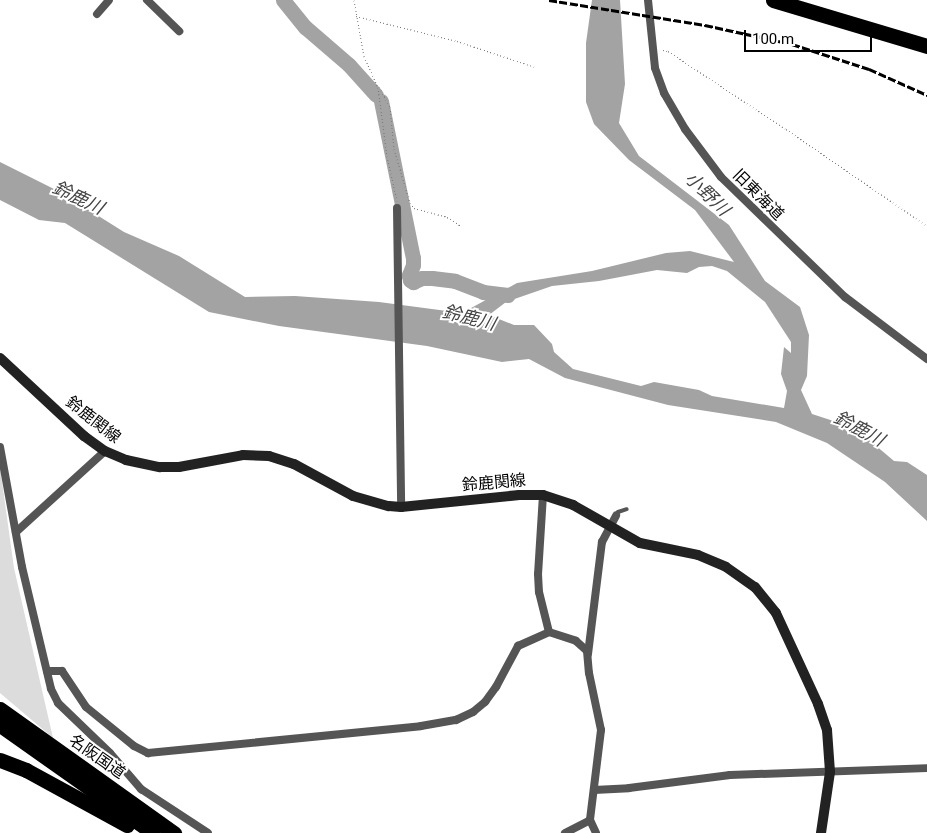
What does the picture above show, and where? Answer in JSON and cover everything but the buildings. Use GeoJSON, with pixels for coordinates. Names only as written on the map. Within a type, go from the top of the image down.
{"type":"FeatureCollection","features":[{"type":"Feature","properties":{"kind":"highway"},"geometry":{"type":"LineString","coordinates":[[772,0],[927,46]]}},
{"type":"Feature","properties":{"kind":"highway","name":"名阪国道"},"geometry":{"type":"LineString","coordinates":[[2,714],[153,833]]}},
{"type":"Feature","properties":{"kind":"highway","name":"名阪国道"},"geometry":{"type":"LineString","coordinates":[[2,714],[174,833]]}},
{"type":"Feature","properties":{"kind":"highway"},"geometry":{"type":"LineString","coordinates":[[0,760],[26,770],[141,833]]}},
{"type":"Feature","properties":{"kind":"main road","name":"鈴鹿関線"},"geometry":{"type":"LineString","coordinates":[[0,358],[75,429],[105,451],[126,460],[160,467],[195,466],[243,455],[269,456],[306,470],[353,496],[376,504],[400,507],[519,495],[543,495],[573,505],[640,543],[713,560],[742,576],[755,587],[776,612],[808,680],[827,730],[830,772],[822,833]]}},
{"type":"Feature","properties":{"kind":"street"},"geometry":{"type":"LineString","coordinates":[[96,14],[109,0]]}},
{"type":"Feature","properties":{"kind":"street"},"geometry":{"type":"LineString","coordinates":[[147,0],[179,31]]}},
{"type":"Feature","properties":{"kind":"street","name":"旧東海道"},"geometry":{"type":"LineString","coordinates":[[648,0],[655,68],[664,94],[685,129],[721,177],[845,297],[927,359]]}},
{"type":"Feature","properties":{"kind":"street"},"geometry":{"type":"LineString","coordinates":[[397,208],[400,507]]}},
{"type":"Feature","properties":{"kind":"street"},"geometry":{"type":"LineString","coordinates":[[0,447],[22,567],[51,689],[58,703],[110,753],[141,789],[208,833]]}},
{"type":"Feature","properties":{"kind":"street"},"geometry":{"type":"LineString","coordinates":[[16,532],[105,451]]}},
{"type":"Feature","properties":{"kind":"street"},"geometry":{"type":"LineString","coordinates":[[543,495],[538,583],[549,632]]}},
{"type":"Feature","properties":{"kind":"street"},"geometry":{"type":"LineString","coordinates":[[587,658],[602,542],[616,516]]}},
{"type":"Feature","properties":{"kind":"street"},"geometry":{"type":"LineString","coordinates":[[47,671],[62,671],[86,707],[134,746],[148,753],[421,726],[456,720],[473,712],[485,702],[496,687],[518,646],[549,632],[583,646],[586,651],[601,730],[590,820],[596,833]]}},
{"type":"Feature","properties":{"kind":"street"},"geometry":{"type":"LineString","coordinates":[[594,790],[630,788],[730,775],[927,768]]}},
{"type":"Feature","properties":{"kind":"street"},"geometry":{"type":"LineString","coordinates":[[565,833],[590,820]]}},
{"type":"Feature","properties":{"kind":"lane"},"geometry":{"type":"LineString","coordinates":[[616,516],[618,512],[627,509]]}},
{"type":"Feature","properties":{"kind":"path"},"geometry":{"type":"LineString","coordinates":[[354,0],[364,56],[378,87],[390,107],[394,149],[410,203],[414,208],[447,216],[461,226]]}},
{"type":"Feature","properties":{"kind":"path"},"geometry":{"type":"LineString","coordinates":[[356,16],[457,40],[535,67]]}},
{"type":"Feature","properties":{"kind":"path"},"geometry":{"type":"LineString","coordinates":[[652,50],[668,51],[927,226]]}},
{"type":"Feature","properties":{"kind":"path"},"geometry":{"type":"LineString","coordinates":[[378,87],[387,156],[397,208]]}},
{"type":"Feature","properties":{"kind":"shaded area"},"geometry":{"type":"Polygon","coordinates":[[[0,467],[14,568],[53,738],[0,693],[0,467]]]}},
{"type":"Feature","properties":{"kind":"water","name":"鈴鹿川"},"geometry":{"type":"Polygon","coordinates":[[[592,0],[620,0],[625,84],[619,123],[639,156],[729,225],[765,281],[800,307],[809,335],[807,376],[801,390],[812,414],[855,428],[894,461],[907,462],[927,475],[927,521],[885,482],[827,443],[776,422],[668,405],[565,378],[529,359],[502,362],[427,346],[279,326],[209,312],[65,223],[39,220],[0,200],[0,162],[62,193],[124,232],[179,256],[245,297],[295,296],[379,302],[462,313],[517,283],[592,271],[666,253],[690,251],[734,262],[695,210],[629,160],[594,124],[586,102],[586,43],[592,0]],[[712,266],[699,267],[687,273],[657,270],[599,281],[552,286],[506,302],[489,315],[514,325],[534,325],[552,344],[554,352],[573,369],[641,386],[654,382],[699,390],[712,396],[784,408],[787,391],[781,374],[784,347],[791,353],[791,342],[765,302],[727,271],[712,266]]]}},
{"type":"Feature","properties":{"kind":"waterway"},"geometry":{"type":"LineString","coordinates":[[283,0],[305,27],[349,65],[376,95]]}},
{"type":"Feature","properties":{"kind":"waterway"},"geometry":{"type":"LineString","coordinates":[[381,101],[413,258],[413,265],[409,275],[410,280],[413,282],[422,278],[432,278],[455,281],[483,292],[508,295]]}},
{"type":"Feature","properties":{"kind":"railway"},"geometry":{"type":"LineString","coordinates":[[549,0],[705,25],[792,44],[869,69],[927,95]]}},
{"type":"Feature","properties":{"kind":"water label","name":"小野川"},"geometry":{"type":"Point","coordinates":[707,194]}}]}
